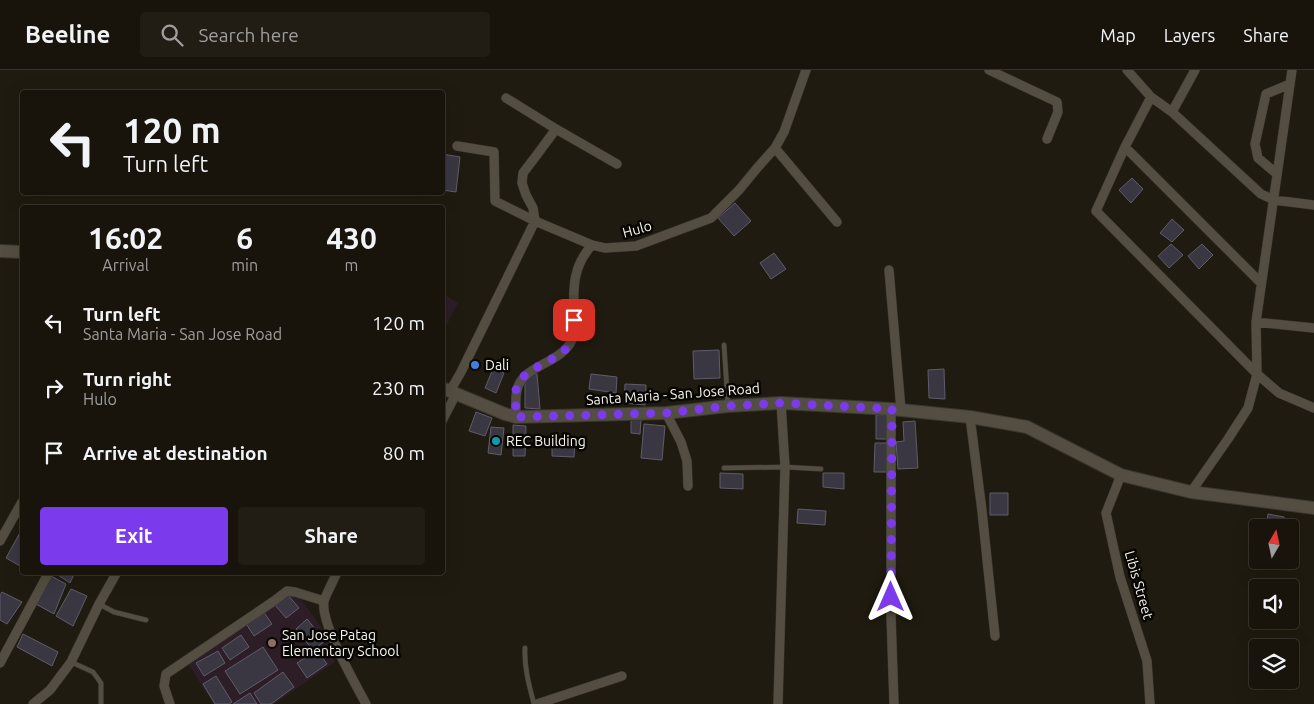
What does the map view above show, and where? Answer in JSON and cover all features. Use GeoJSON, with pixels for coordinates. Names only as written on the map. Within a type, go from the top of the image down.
{"type":"FeatureCollection","features":[{"type":"Feature","properties":{"kind":"main road"},"geometry":{"type":"LineString","coordinates":[[0,251],[20,252]]}},
{"type":"Feature","properties":{"kind":"main road","name":"Santa Maria - San Jose Road"},"geometry":{"type":"LineString","coordinates":[[450,391],[516,417],[666,413],[728,406],[781,403],[896,409],[970,417],[1027,427],[1121,475],[1191,492],[1314,508]]}},
{"type":"Feature","properties":{"kind":"street","name":"Hulo"},"geometry":{"type":"LineString","coordinates":[[457,146],[494,152],[495,200],[535,221],[592,245],[605,248],[636,246],[711,218],[739,190],[775,148],[784,132],[806,70]]}},
{"type":"Feature","properties":{"kind":"street"},"geometry":{"type":"LineString","coordinates":[[989,70],[1058,102],[1058,112],[1047,139]]}},
{"type":"Feature","properties":{"kind":"street"},"geometry":{"type":"LineString","coordinates":[[1127,70],[1151,97],[1172,112],[1261,194],[1274,200],[1314,205]]}},
{"type":"Feature","properties":{"kind":"street"},"geometry":{"type":"LineString","coordinates":[[1172,112],[1195,70]]}},
{"type":"Feature","properties":{"kind":"street"},"geometry":{"type":"LineString","coordinates":[[1191,492],[1248,408],[1257,374],[1256,322],[1292,70]]}},
{"type":"Feature","properties":{"kind":"street"},"geometry":{"type":"LineString","coordinates":[[1277,174],[1258,158],[1255,144],[1266,94],[1290,84]]}},
{"type":"Feature","properties":{"kind":"street"},"geometry":{"type":"LineString","coordinates":[[1151,97],[1096,210],[1257,374],[1279,393],[1314,408]]}},
{"type":"Feature","properties":{"kind":"street"},"geometry":{"type":"LineString","coordinates":[[506,98],[617,164]]}},
{"type":"Feature","properties":{"kind":"street"},"geometry":{"type":"LineString","coordinates":[[445,410],[450,391],[535,221],[533,208],[522,183],[522,173],[556,128]]}},
{"type":"Feature","properties":{"kind":"street"},"geometry":{"type":"LineString","coordinates":[[1125,147],[1261,283]]}},
{"type":"Feature","properties":{"kind":"street"},"geometry":{"type":"LineString","coordinates":[[775,148],[837,222]]}},
{"type":"Feature","properties":{"kind":"street"},"geometry":{"type":"LineString","coordinates":[[516,417],[516,389],[521,381],[526,374],[558,356],[570,343],[574,334],[573,291],[575,273],[584,254],[592,245]]}},
{"type":"Feature","properties":{"kind":"street"},"geometry":{"type":"LineString","coordinates":[[889,270],[896,409],[891,616],[894,704]]}},
{"type":"Feature","properties":{"kind":"street"},"geometry":{"type":"LineString","coordinates":[[1256,322],[1314,328]]}},
{"type":"Feature","properties":{"kind":"street"},"geometry":{"type":"LineString","coordinates":[[778,704],[785,467],[781,403]]}},
{"type":"Feature","properties":{"kind":"street"},"geometry":{"type":"LineString","coordinates":[[666,413],[682,442],[687,461],[688,486]]}},
{"type":"Feature","properties":{"kind":"street"},"geometry":{"type":"LineString","coordinates":[[970,417],[995,636]]}},
{"type":"Feature","properties":{"kind":"street","name":"Libis Street"},"geometry":{"type":"LineString","coordinates":[[1121,475],[1106,512],[1120,577],[1147,661],[1150,704]]}},
{"type":"Feature","properties":{"kind":"street"},"geometry":{"type":"LineString","coordinates":[[0,542],[20,506]]}},
{"type":"Feature","properties":{"kind":"street"},"geometry":{"type":"LineString","coordinates":[[0,663],[47,575]]}},
{"type":"Feature","properties":{"kind":"street"},"geometry":{"type":"LineString","coordinates":[[33,704],[50,690],[71,662],[115,575]]}},
{"type":"Feature","properties":{"kind":"street"},"geometry":{"type":"LineString","coordinates":[[336,575],[324,601],[326,622],[366,704]]}},
{"type":"Feature","properties":{"kind":"street"},"geometry":{"type":"LineString","coordinates":[[170,704],[164,686],[166,674],[288,591],[324,601]]}},
{"type":"Feature","properties":{"kind":"street"},"geometry":{"type":"LineString","coordinates":[[535,704],[622,676]]}},
{"type":"Feature","properties":{"kind":"lane"},"geometry":{"type":"LineString","coordinates":[[724,345],[728,406]]}},
{"type":"Feature","properties":{"kind":"lane"},"geometry":{"type":"LineString","coordinates":[[724,468],[785,467],[821,469]]}},
{"type":"Feature","properties":{"kind":"lane"},"geometry":{"type":"LineString","coordinates":[[100,604],[114,612],[146,620]]}},
{"type":"Feature","properties":{"kind":"lane"},"geometry":{"type":"LineString","coordinates":[[525,648],[526,672],[535,704]]}},
{"type":"Feature","properties":{"kind":"lane"},"geometry":{"type":"LineString","coordinates":[[71,662],[93,672],[101,683],[101,704]]}},
{"type":"Feature","properties":{"kind":"shaded area"},"geometry":{"type":"Polygon","coordinates":[[[445,295],[458,303],[445,328],[445,295]]]}},
{"type":"Feature","properties":{"kind":"shaded area","name":"San Jose Patag Elementary School"},"geometry":{"type":"Polygon","coordinates":[[[285,593],[298,595],[320,625],[335,662],[274,704],[214,704],[188,664],[285,593]]]}},
{"type":"Feature","properties":{"kind":"building"},"geometry":{"type":"Polygon","coordinates":[[[445,154],[460,157],[456,192],[445,190],[445,154]]]}},
{"type":"Feature","properties":{"kind":"building"},"geometry":{"type":"Polygon","coordinates":[[[1132,178],[1143,189],[1131,203],[1119,190],[1132,178]]]}},
{"type":"Feature","properties":{"kind":"building"},"geometry":{"type":"Polygon","coordinates":[[[735,203],[751,221],[734,236],[718,218],[735,203]]]}},
{"type":"Feature","properties":{"kind":"building"},"geometry":{"type":"Polygon","coordinates":[[[1172,219],[1184,230],[1172,242],[1160,233],[1172,219]]]}},
{"type":"Feature","properties":{"kind":"building"},"geometry":{"type":"Polygon","coordinates":[[[1171,244],[1183,255],[1169,268],[1158,256],[1171,244]]]}},
{"type":"Feature","properties":{"kind":"building"},"geometry":{"type":"Polygon","coordinates":[[[1202,244],[1213,255],[1199,269],[1188,256],[1202,244]]]}},
{"type":"Feature","properties":{"kind":"building"},"geometry":{"type":"Polygon","coordinates":[[[774,253],[786,269],[771,279],[760,263],[774,253]]]}},
{"type":"Feature","properties":{"kind":"building"},"geometry":{"type":"Polygon","coordinates":[[[719,350],[720,378],[694,379],[693,351],[719,350]]]}},
{"type":"Feature","properties":{"kind":"building"},"geometry":{"type":"Polygon","coordinates":[[[493,369],[504,373],[496,393],[485,388],[493,369]]]}},
{"type":"Feature","properties":{"kind":"building"},"geometry":{"type":"Polygon","coordinates":[[[944,369],[945,399],[929,398],[928,370],[944,369]]]}},
{"type":"Feature","properties":{"kind":"building"},"geometry":{"type":"Polygon","coordinates":[[[537,374],[540,409],[525,408],[525,381],[529,375],[537,374]]]}},
{"type":"Feature","properties":{"kind":"building"},"geometry":{"type":"Polygon","coordinates":[[[591,374],[617,377],[616,393],[589,389],[591,374]]]}},
{"type":"Feature","properties":{"kind":"building"},"geometry":{"type":"Polygon","coordinates":[[[625,384],[646,385],[645,405],[624,403],[625,384]]]}},
{"type":"Feature","properties":{"kind":"building"},"geometry":{"type":"Polygon","coordinates":[[[476,412],[492,418],[485,436],[469,431],[476,412]]]}},
{"type":"Feature","properties":{"kind":"building"},"geometry":{"type":"Polygon","coordinates":[[[876,415],[887,415],[887,439],[876,439],[876,415]]]}},
{"type":"Feature","properties":{"kind":"building"},"geometry":{"type":"Polygon","coordinates":[[[631,419],[641,419],[640,434],[631,433],[631,419]]]}},
{"type":"Feature","properties":{"kind":"building"},"geometry":{"type":"Polygon","coordinates":[[[915,421],[918,468],[898,469],[896,442],[904,441],[903,422],[915,421]]]}},
{"type":"Feature","properties":{"kind":"building"},"geometry":{"type":"Polygon","coordinates":[[[644,424],[665,426],[662,460],[641,458],[644,424]]]}},
{"type":"Feature","properties":{"kind":"building"},"geometry":{"type":"Polygon","coordinates":[[[513,425],[526,426],[525,456],[513,456],[513,425]]]}},
{"type":"Feature","properties":{"kind":"building","name":"REC Building"},"geometry":{"type":"Polygon","coordinates":[[[491,427],[504,428],[501,455],[488,453],[491,427]]]}},
{"type":"Feature","properties":{"kind":"building"},"geometry":{"type":"Polygon","coordinates":[[[552,442],[575,442],[574,457],[552,456],[552,442]]]}},
{"type":"Feature","properties":{"kind":"building"},"geometry":{"type":"Polygon","coordinates":[[[875,443],[888,443],[887,472],[874,472],[875,443]]]}},
{"type":"Feature","properties":{"kind":"building"},"geometry":{"type":"Polygon","coordinates":[[[720,473],[743,474],[743,489],[720,488],[720,473]]]}},
{"type":"Feature","properties":{"kind":"building"},"geometry":{"type":"Polygon","coordinates":[[[823,473],[844,473],[844,489],[823,487],[823,473]]]}},
{"type":"Feature","properties":{"kind":"building"},"geometry":{"type":"Polygon","coordinates":[[[990,493],[1008,493],[1008,515],[990,515],[990,493]]]}},
{"type":"Feature","properties":{"kind":"building"},"geometry":{"type":"Polygon","coordinates":[[[798,509],[826,511],[825,525],[797,523],[798,509]]]}},
{"type":"Feature","properties":{"kind":"building"},"geometry":{"type":"Polygon","coordinates":[[[1268,514],[1284,517],[1284,519],[1267,519],[1268,514]]]}},
{"type":"Feature","properties":{"kind":"building"},"geometry":{"type":"Polygon","coordinates":[[[20,533],[20,566],[6,558],[20,533]]]}},
{"type":"Feature","properties":{"kind":"building"},"geometry":{"type":"Polygon","coordinates":[[[58,575],[74,575],[70,583],[58,575]]]}},
{"type":"Feature","properties":{"kind":"building"},"geometry":{"type":"Polygon","coordinates":[[[51,576],[66,584],[54,614],[34,603],[51,576]]]}},
{"type":"Feature","properties":{"kind":"building"},"geometry":{"type":"Polygon","coordinates":[[[71,589],[87,596],[73,626],[56,616],[71,589]]]}},
{"type":"Feature","properties":{"kind":"building"},"geometry":{"type":"Polygon","coordinates":[[[2,592],[22,602],[7,624],[0,620],[0,595],[2,592]]]}},
{"type":"Feature","properties":{"kind":"building"},"geometry":{"type":"Polygon","coordinates":[[[288,595],[299,608],[286,618],[275,605],[288,595]]]}},
{"type":"Feature","properties":{"kind":"building"},"geometry":{"type":"Polygon","coordinates":[[[263,611],[272,624],[254,636],[245,622],[263,611]]]}},
{"type":"Feature","properties":{"kind":"building"},"geometry":{"type":"Polygon","coordinates":[[[307,619],[325,641],[313,650],[296,629],[307,619]]]}},
{"type":"Feature","properties":{"kind":"building"},"geometry":{"type":"Polygon","coordinates":[[[23,634],[58,652],[52,666],[17,647],[23,634]]]}},
{"type":"Feature","properties":{"kind":"building"},"geometry":{"type":"Polygon","coordinates":[[[241,635],[249,647],[230,660],[222,648],[241,635]]]}},
{"type":"Feature","properties":{"kind":"building"},"geometry":{"type":"Polygon","coordinates":[[[263,647],[278,670],[240,694],[225,671],[263,647]]]}},
{"type":"Feature","properties":{"kind":"building"},"geometry":{"type":"Polygon","coordinates":[[[317,650],[327,664],[307,678],[297,663],[317,650]]]}},
{"type":"Feature","properties":{"kind":"building"},"geometry":{"type":"Polygon","coordinates":[[[218,651],[225,663],[204,676],[196,663],[218,651]]]}},
{"type":"Feature","properties":{"kind":"building"},"geometry":{"type":"Polygon","coordinates":[[[283,672],[294,687],[271,704],[261,704],[254,693],[283,672]]]}},
{"type":"Feature","properties":{"kind":"building"},"geometry":{"type":"Polygon","coordinates":[[[216,676],[232,702],[229,704],[215,704],[203,684],[216,676]]]}},
{"type":"Feature","properties":{"kind":"building"},"geometry":{"type":"Polygon","coordinates":[[[250,693],[257,704],[233,704],[250,693]]]}},
{"type":"Feature","properties":{"kind":"place","name":"Dali"},"geometry":{"type":"Point","coordinates":[475,365]}},
{"type":"Feature","properties":{"kind":"place","name":"REC Building"},"geometry":{"type":"Point","coordinates":[496,441]}},
{"type":"Feature","properties":{"kind":"place","name":"San Jose Patag Elementary School"},"geometry":{"type":"Point","coordinates":[272,643]}},
{"type":"Feature","properties":{"kind":"route"},"geometry":{"type":"LineString","coordinates":[[574,320],[574,334],[570,343],[558,356],[526,374],[516,389],[516,417],[666,413],[728,406],[781,403],[892,409],[891,597]]}}]}
